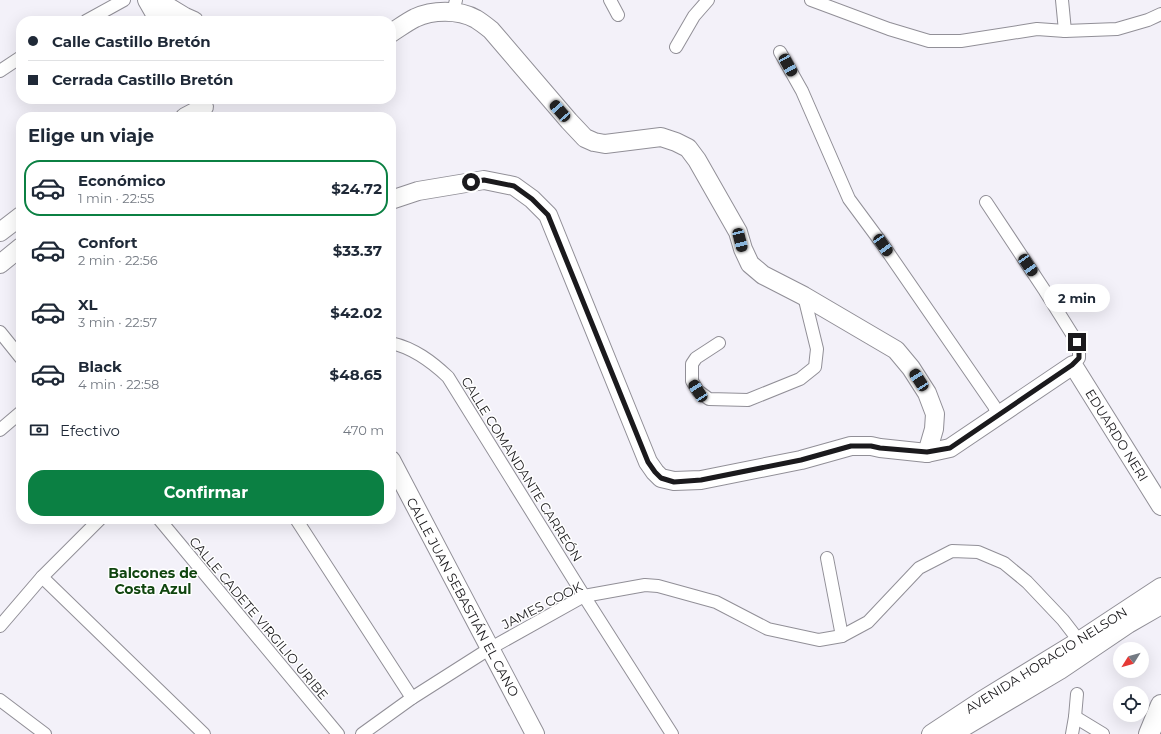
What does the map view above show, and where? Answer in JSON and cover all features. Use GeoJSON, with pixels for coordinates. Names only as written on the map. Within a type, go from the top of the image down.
{"type":"FeatureCollection","features":[{"type":"Feature","properties":{"kind":"main road"},"geometry":{"type":"LineString","coordinates":[[1148,734],[1161,705]]}},
{"type":"Feature","properties":{"kind":"street"},"geometry":{"type":"LineString","coordinates":[[95,16],[124,0]]}},
{"type":"Feature","properties":{"kind":"street"},"geometry":{"type":"LineString","coordinates":[[147,0],[156,16]]}},
{"type":"Feature","properties":{"kind":"street"},"geometry":{"type":"LineString","coordinates":[[157,0],[183,16]]}},
{"type":"Feature","properties":{"kind":"street"},"geometry":{"type":"LineString","coordinates":[[610,0],[618,15]]}},
{"type":"Feature","properties":{"kind":"street"},"geometry":{"type":"LineString","coordinates":[[676,47],[694,16],[708,0]]}},
{"type":"Feature","properties":{"kind":"street"},"geometry":{"type":"LineString","coordinates":[[812,0],[889,29],[928,41],[961,41],[1037,29],[1064,31],[1117,29],[1148,20],[1161,14]]}},
{"type":"Feature","properties":{"kind":"street"},"geometry":{"type":"LineString","coordinates":[[1062,0],[1064,31]]}},
{"type":"Feature","properties":{"kind":"street"},"geometry":{"type":"LineString","coordinates":[[396,30],[415,18],[454,6],[463,14],[476,19],[491,30],[564,116],[585,138],[594,142],[605,144],[661,137],[688,148],[697,160],[738,232],[742,249],[750,264],[763,275],[804,296],[896,350],[927,393],[935,414],[934,428],[927,452]]}},
{"type":"Feature","properties":{"kind":"street"},"geometry":{"type":"LineString","coordinates":[[780,52],[802,91],[848,199],[883,245],[946,334],[994,406],[998,415]]}},
{"type":"Feature","properties":{"kind":"street"},"geometry":{"type":"LineString","coordinates":[[0,71],[16,60]]}},
{"type":"Feature","properties":{"kind":"street"},"geometry":{"type":"LineString","coordinates":[[396,198],[418,191],[484,180],[514,186],[532,199],[548,215],[648,462],[661,478],[674,482],[701,480],[801,460],[851,446],[871,446],[927,452],[950,448],[1072,365],[1079,358],[1079,347],[1077,342],[986,202]]}},
{"type":"Feature","properties":{"kind":"street"},"geometry":{"type":"LineString","coordinates":[[0,232],[16,220]]}},
{"type":"Feature","properties":{"kind":"street"},"geometry":{"type":"LineString","coordinates":[[0,264],[16,251]]}},
{"type":"Feature","properties":{"kind":"street"},"geometry":{"type":"LineString","coordinates":[[719,342],[696,358],[692,364],[692,381],[698,391],[709,399],[748,400],[800,379],[815,367],[817,350],[804,296]]}},
{"type":"Feature","properties":{"kind":"street"},"geometry":{"type":"LineString","coordinates":[[0,332],[16,352]]}},
{"type":"Feature","properties":{"kind":"street","name":"CALLE COMANDANTE CARREÓN"},"geometry":{"type":"LineString","coordinates":[[396,345],[417,352],[433,363],[448,377],[672,734]]}},
{"type":"Feature","properties":{"kind":"street","name":"EDUARDO NERI"},"geometry":{"type":"LineString","coordinates":[[1072,365],[1161,506]]}},
{"type":"Feature","properties":{"kind":"street"},"geometry":{"type":"LineString","coordinates":[[0,430],[16,416]]}},
{"type":"Feature","properties":{"kind":"street","name":"CALLE JUAN SEBASTIÁN EL CANO"},"geometry":{"type":"LineString","coordinates":[[396,470],[535,734]]}},
{"type":"Feature","properties":{"kind":"street"},"geometry":{"type":"LineString","coordinates":[[0,626],[42,577],[95,524]]}},
{"type":"Feature","properties":{"kind":"street","name":"CALLE CADETE VIRGILIO URIBE"},"geometry":{"type":"LineString","coordinates":[[163,524],[338,734]]}},
{"type":"Feature","properties":{"kind":"street"},"geometry":{"type":"LineString","coordinates":[[299,524],[412,698]]}},
{"type":"Feature","properties":{"kind":"street","name":"JAMES COOK"},"geometry":{"type":"LineString","coordinates":[[362,734],[412,698],[489,649],[584,596],[644,585],[658,586],[716,602],[768,629],[819,640],[842,636],[868,622],[919,568],[952,551],[978,552],[1004,562],[1027,582],[1063,620],[1083,646]]}},
{"type":"Feature","properties":{"kind":"street"},"geometry":{"type":"LineString","coordinates":[[827,558],[842,636]]}},
{"type":"Feature","properties":{"kind":"street"},"geometry":{"type":"LineString","coordinates":[[42,577],[204,734]]}},
{"type":"Feature","properties":{"kind":"street","name":"AVENIDA HORACIO NELSON"},"geometry":{"type":"LineString","coordinates":[[952,734],[1060,670],[1083,646],[1161,587]]}},
{"type":"Feature","properties":{"kind":"street","name":"AVENIDA HORACIO NELSON"},"geometry":{"type":"LineString","coordinates":[[931,734],[981,701],[1083,646],[1128,624],[1161,605]]}},
{"type":"Feature","properties":{"kind":"street"},"geometry":{"type":"LineString","coordinates":[[1072,734],[1076,717],[1077,694]]}},
{"type":"Feature","properties":{"kind":"street"},"geometry":{"type":"LineString","coordinates":[[0,700],[46,734]]}},
{"type":"Feature","properties":{"kind":"street"},"geometry":{"type":"LineString","coordinates":[[1076,717],[1103,734]]}},
{"type":"Feature","properties":{"kind":"district","name":"Balcones de Costa Azul"},"geometry":{"type":"Point","coordinates":[153,582]}},
{"type":"Feature","properties":{"kind":"route"},"geometry":{"type":"LineString","coordinates":[[471,182],[484,180],[514,186],[532,199],[548,215],[648,462],[661,478],[674,482],[701,480],[801,460],[851,446],[871,446],[927,452],[950,448],[1072,365],[1079,358],[1080,353],[1077,342]]}}]}
